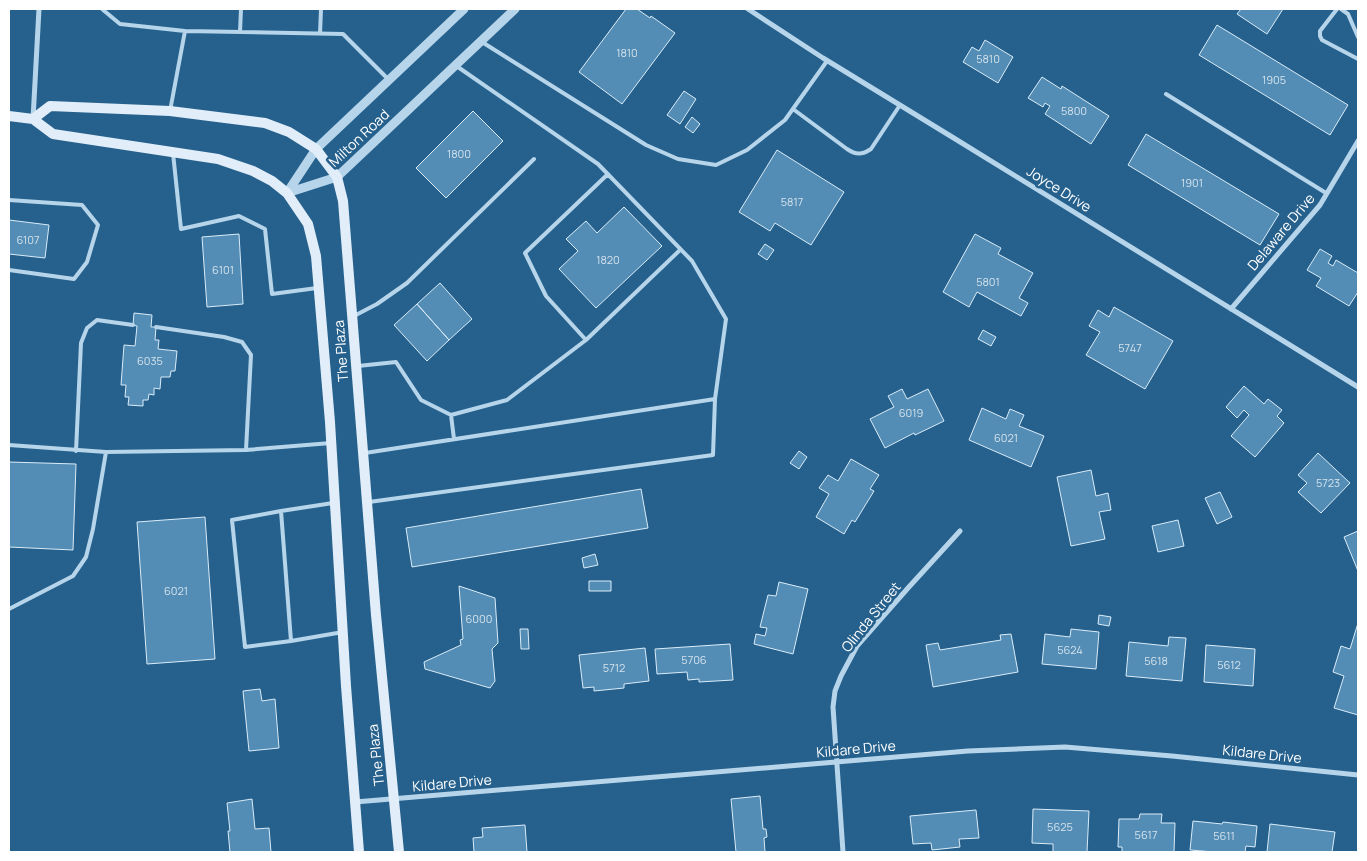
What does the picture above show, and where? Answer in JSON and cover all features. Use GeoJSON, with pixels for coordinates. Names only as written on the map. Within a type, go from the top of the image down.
{"type":"FeatureCollection","features":[{"type":"Feature","properties":{"kind":"main road","name":"The Plaza"},"geometry":{"type":"LineString","coordinates":[[33,119],[50,106],[170,111],[265,123],[290,132],[316,149],[337,177],[343,202],[366,503],[399,852]]}},
{"type":"Feature","properties":{"kind":"main road","name":"The Plaza"},"geometry":{"type":"LineString","coordinates":[[9,116],[33,119],[53,134],[218,159],[253,171],[272,181],[287,193],[308,224],[316,256],[319,288],[359,852]]}},
{"type":"Feature","properties":{"kind":"street"},"geometry":{"type":"LineString","coordinates":[[33,119],[40,9]]}},
{"type":"Feature","properties":{"kind":"street","name":"Milton Road"},"geometry":{"type":"LineString","coordinates":[[287,193],[316,149],[464,9]]}},
{"type":"Feature","properties":{"kind":"street","name":"Milton Road"},"geometry":{"type":"LineString","coordinates":[[287,193],[337,177],[515,9]]}},
{"type":"Feature","properties":{"kind":"street","name":"Joyce Drive"},"geometry":{"type":"LineString","coordinates":[[748,9],[827,61],[1358,387]]}},
{"type":"Feature","properties":{"kind":"street","name":"Delaware Drive"},"geometry":{"type":"LineString","coordinates":[[1231,309],[1320,205],[1358,141]]}},
{"type":"Feature","properties":{"kind":"street","name":"Olinda Street"},"geometry":{"type":"LineString","coordinates":[[843,852],[833,707],[835,692],[841,676],[858,646],[960,531]]}},
{"type":"Feature","properties":{"kind":"street","name":"Kildare Drive"},"geometry":{"type":"LineString","coordinates":[[355,802],[968,751],[1064,747],[1172,756],[1358,776]]}},
{"type":"Feature","properties":{"kind":"lane"},"geometry":{"type":"LineString","coordinates":[[102,9],[120,24],[185,31],[343,34],[389,80]]}},
{"type":"Feature","properties":{"kind":"lane"},"geometry":{"type":"LineString","coordinates":[[240,32],[241,9]]}},
{"type":"Feature","properties":{"kind":"lane"},"geometry":{"type":"LineString","coordinates":[[320,34],[321,9]]}},
{"type":"Feature","properties":{"kind":"lane"},"geometry":{"type":"LineString","coordinates":[[1337,9],[1320,31],[1320,36],[1322,40],[1358,59]]}},
{"type":"Feature","properties":{"kind":"lane"},"geometry":{"type":"LineString","coordinates":[[1341,9],[1348,14],[1358,38]]}},
{"type":"Feature","properties":{"kind":"lane"},"geometry":{"type":"LineString","coordinates":[[170,111],[185,31]]}},
{"type":"Feature","properties":{"kind":"lane"},"geometry":{"type":"LineString","coordinates":[[481,41],[646,145],[678,159],[716,165],[747,150],[785,120],[827,61]]}},
{"type":"Feature","properties":{"kind":"lane"},"geometry":{"type":"LineString","coordinates":[[366,503],[713,455],[715,399],[726,319],[692,262],[598,164],[455,65]]}},
{"type":"Feature","properties":{"kind":"lane"},"geometry":{"type":"LineString","coordinates":[[1166,94],[1326,193]]}},
{"type":"Feature","properties":{"kind":"lane"},"geometry":{"type":"LineString","coordinates":[[793,109],[847,149],[854,153],[863,154],[870,149],[900,105]]}},
{"type":"Feature","properties":{"kind":"lane"},"geometry":{"type":"LineString","coordinates":[[173,152],[181,229],[238,216],[265,229],[272,294],[319,288]]}},
{"type":"Feature","properties":{"kind":"lane"},"geometry":{"type":"LineString","coordinates":[[352,317],[377,304],[407,283],[534,159]]}},
{"type":"Feature","properties":{"kind":"lane"},"geometry":{"type":"LineString","coordinates":[[586,340],[546,296],[526,252],[608,174]]}},
{"type":"Feature","properties":{"kind":"lane"},"geometry":{"type":"LineString","coordinates":[[9,200],[82,205],[98,225],[87,262],[74,279],[9,270]]}},
{"type":"Feature","properties":{"kind":"lane"},"geometry":{"type":"LineString","coordinates":[[356,367],[396,362],[421,400],[451,415],[507,400],[586,340],[680,250]]}},
{"type":"Feature","properties":{"kind":"lane"},"geometry":{"type":"LineString","coordinates":[[76,451],[81,344],[88,328],[97,320],[133,325]]}},
{"type":"Feature","properties":{"kind":"lane"},"geometry":{"type":"LineString","coordinates":[[156,327],[224,337],[242,342],[250,355],[246,450]]}},
{"type":"Feature","properties":{"kind":"lane"},"geometry":{"type":"LineString","coordinates":[[362,453],[715,399]]}},
{"type":"Feature","properties":{"kind":"lane"},"geometry":{"type":"LineString","coordinates":[[451,415],[454,439]]}},
{"type":"Feature","properties":{"kind":"lane"},"geometry":{"type":"LineString","coordinates":[[9,445],[106,452],[246,450],[331,443]]}},
{"type":"Feature","properties":{"kind":"lane"},"geometry":{"type":"LineString","coordinates":[[9,608],[73,576],[86,557],[93,529],[106,452]]}},
{"type":"Feature","properties":{"kind":"lane"},"geometry":{"type":"LineString","coordinates":[[335,503],[232,520],[245,647],[343,632]]}},
{"type":"Feature","properties":{"kind":"lane"},"geometry":{"type":"LineString","coordinates":[[280,511],[290,641]]}},
{"type":"Feature","properties":{"kind":"building"},"geometry":{"type":"Polygon","coordinates":[[[626,9],[637,9],[650,18],[651,16],[675,33],[622,104],[579,72],[626,9]]]}},
{"type":"Feature","properties":{"kind":"building"},"geometry":{"type":"Polygon","coordinates":[[[1241,9],[1283,9],[1267,34],[1237,14],[1241,9]]]}},
{"type":"Feature","properties":{"kind":"building"},"geometry":{"type":"Polygon","coordinates":[[[1217,25],[1348,105],[1330,135],[1199,55],[1217,25]]]}},
{"type":"Feature","properties":{"kind":"building"},"geometry":{"type":"Polygon","coordinates":[[[985,40],[1013,57],[998,83],[963,62],[972,47],[979,51],[985,40]]]}},
{"type":"Feature","properties":{"kind":"building"},"geometry":{"type":"Polygon","coordinates":[[[1042,77],[1061,89],[1062,86],[1109,116],[1091,144],[1045,114],[1050,106],[1045,103],[1043,107],[1028,98],[1042,77]]]}},
{"type":"Feature","properties":{"kind":"building"},"geometry":{"type":"Polygon","coordinates":[[[684,91],[696,99],[680,124],[667,115],[684,91]]]}},
{"type":"Feature","properties":{"kind":"building"},"geometry":{"type":"Polygon","coordinates":[[[473,111],[503,141],[446,198],[416,168],[473,111]]]}},
{"type":"Feature","properties":{"kind":"building"},"geometry":{"type":"Polygon","coordinates":[[[692,117],[700,124],[693,133],[685,127],[692,117]]]}},
{"type":"Feature","properties":{"kind":"building"},"geometry":{"type":"Polygon","coordinates":[[[1146,134],[1279,214],[1260,245],[1128,165],[1146,134]]]}},
{"type":"Feature","properties":{"kind":"building"},"geometry":{"type":"Polygon","coordinates":[[[777,150],[844,192],[811,245],[775,223],[770,231],[739,212],[777,150]]]}},
{"type":"Feature","properties":{"kind":"building"},"geometry":{"type":"Polygon","coordinates":[[[624,207],[662,246],[596,308],[559,269],[578,251],[566,239],[586,221],[597,233],[624,207]]]}},
{"type":"Feature","properties":{"kind":"building"},"geometry":{"type":"Polygon","coordinates":[[[9,220],[49,225],[45,258],[9,254],[9,220]]]}},
{"type":"Feature","properties":{"kind":"building"},"geometry":{"type":"Polygon","coordinates":[[[239,234],[243,304],[207,307],[202,237],[239,234]]]}},
{"type":"Feature","properties":{"kind":"building"},"geometry":{"type":"Polygon","coordinates":[[[975,234],[1001,248],[998,254],[1033,273],[1019,298],[1028,303],[1021,316],[977,292],[969,307],[943,292],[975,234]]]}},
{"type":"Feature","properties":{"kind":"building"},"geometry":{"type":"Polygon","coordinates":[[[765,244],[774,250],[767,260],[758,254],[765,244]]]}},
{"type":"Feature","properties":{"kind":"building"},"geometry":{"type":"Polygon","coordinates":[[[1320,249],[1332,256],[1328,263],[1333,266],[1336,260],[1358,273],[1358,292],[1349,306],[1316,286],[1321,278],[1307,270],[1320,249]]]}},
{"type":"Feature","properties":{"kind":"building"},"geometry":{"type":"Polygon","coordinates":[[[440,283],[472,319],[449,340],[417,304],[440,283]]]}},
{"type":"Feature","properties":{"kind":"building"},"geometry":{"type":"Polygon","coordinates":[[[417,304],[449,340],[427,361],[394,325],[417,304]]]}},
{"type":"Feature","properties":{"kind":"building"},"geometry":{"type":"Polygon","coordinates":[[[1114,307],[1173,341],[1145,389],[1086,355],[1100,332],[1089,326],[1098,310],[1109,317],[1114,307]]]}},
{"type":"Feature","properties":{"kind":"building"},"geometry":{"type":"Polygon","coordinates":[[[134,313],[152,315],[151,327],[156,327],[155,340],[159,340],[158,349],[177,351],[175,371],[171,371],[170,377],[161,377],[160,389],[154,388],[154,395],[149,394],[148,400],[143,400],[143,406],[128,405],[129,397],[125,397],[126,385],[121,385],[124,345],[135,346],[137,326],[133,325],[134,313]]]}},
{"type":"Feature","properties":{"kind":"building"},"geometry":{"type":"Polygon","coordinates":[[[983,330],[996,337],[991,346],[978,339],[983,330]]]}},
{"type":"Feature","properties":{"kind":"building"},"geometry":{"type":"Polygon","coordinates":[[[1244,386],[1264,404],[1268,399],[1282,410],[1277,416],[1284,423],[1255,457],[1231,436],[1249,415],[1244,410],[1237,418],[1226,407],[1244,386]]]}},
{"type":"Feature","properties":{"kind":"building"},"geometry":{"type":"Polygon","coordinates":[[[902,389],[907,399],[928,389],[944,421],[915,435],[914,433],[885,448],[870,419],[894,407],[888,396],[902,389]]]}},
{"type":"Feature","properties":{"kind":"building"},"geometry":{"type":"Polygon","coordinates":[[[982,408],[1006,419],[1010,409],[1024,415],[1019,426],[1044,436],[1031,467],[969,440],[982,408]]]}},
{"type":"Feature","properties":{"kind":"building"},"geometry":{"type":"Polygon","coordinates":[[[799,451],[807,457],[799,469],[790,463],[799,451]]]}},
{"type":"Feature","properties":{"kind":"building"},"geometry":{"type":"Polygon","coordinates":[[[1318,453],[1350,483],[1321,513],[1298,492],[1307,483],[1298,475],[1318,453]]]}},
{"type":"Feature","properties":{"kind":"building"},"geometry":{"type":"Polygon","coordinates":[[[851,459],[879,475],[870,489],[874,491],[855,522],[852,520],[844,534],[816,517],[829,494],[819,488],[828,475],[838,481],[851,459]]]}},
{"type":"Feature","properties":{"kind":"building"},"geometry":{"type":"Polygon","coordinates":[[[9,462],[76,464],[73,550],[9,547],[9,462]]]}},
{"type":"Feature","properties":{"kind":"building"},"geometry":{"type":"Polygon","coordinates":[[[1091,470],[1096,496],[1108,493],[1111,510],[1099,512],[1105,539],[1071,546],[1057,477],[1091,470]]]}},
{"type":"Feature","properties":{"kind":"building"},"geometry":{"type":"Polygon","coordinates":[[[641,489],[648,528],[412,567],[406,528],[641,489]]]}},
{"type":"Feature","properties":{"kind":"building"},"geometry":{"type":"Polygon","coordinates":[[[1220,492],[1232,517],[1217,524],[1205,498],[1220,492]]]}},
{"type":"Feature","properties":{"kind":"building"},"geometry":{"type":"Polygon","coordinates":[[[205,517],[215,659],[147,664],[137,522],[205,517]]]}},
{"type":"Feature","properties":{"kind":"building"},"geometry":{"type":"Polygon","coordinates":[[[1178,520],[1184,546],[1158,552],[1152,526],[1178,520]]]}},
{"type":"Feature","properties":{"kind":"building"},"geometry":{"type":"Polygon","coordinates":[[[1358,531],[1358,571],[1344,537],[1358,531]]]}},
{"type":"Feature","properties":{"kind":"building"},"geometry":{"type":"Polygon","coordinates":[[[595,554],[598,565],[584,568],[582,558],[595,554]]]}},
{"type":"Feature","properties":{"kind":"building"},"geometry":{"type":"Polygon","coordinates":[[[589,581],[611,581],[611,591],[589,591],[589,581]]]}},
{"type":"Feature","properties":{"kind":"building"},"geometry":{"type":"Polygon","coordinates":[[[779,582],[808,589],[793,654],[754,644],[756,634],[765,636],[767,628],[760,627],[768,595],[776,596],[779,582]]]}},
{"type":"Feature","properties":{"kind":"building"},"geometry":{"type":"Polygon","coordinates":[[[459,586],[495,598],[498,643],[492,649],[495,681],[490,688],[425,669],[424,662],[461,645],[460,640],[463,639],[459,586]]]}},
{"type":"Feature","properties":{"kind":"building"},"geometry":{"type":"Polygon","coordinates":[[[1099,615],[1111,617],[1109,626],[1098,624],[1099,615]]]}},
{"type":"Feature","properties":{"kind":"building"},"geometry":{"type":"Polygon","coordinates":[[[1358,623],[1358,715],[1334,708],[1344,676],[1333,672],[1341,646],[1350,649],[1358,623]]]}},
{"type":"Feature","properties":{"kind":"building"},"geometry":{"type":"Polygon","coordinates":[[[520,629],[528,629],[529,649],[521,649],[520,629]]]}},
{"type":"Feature","properties":{"kind":"building"},"geometry":{"type":"Polygon","coordinates":[[[1071,629],[1099,632],[1096,669],[1042,664],[1045,634],[1070,637],[1071,629]]]}},
{"type":"Feature","properties":{"kind":"building"},"geometry":{"type":"Polygon","coordinates":[[[1011,634],[1018,672],[933,687],[926,645],[938,643],[940,650],[1001,640],[1000,635],[1011,634]]]}},
{"type":"Feature","properties":{"kind":"building"},"geometry":{"type":"Polygon","coordinates":[[[1169,637],[1186,638],[1182,681],[1126,676],[1129,642],[1168,646],[1169,637]]]}},
{"type":"Feature","properties":{"kind":"building"},"geometry":{"type":"Polygon","coordinates":[[[730,644],[733,680],[699,682],[699,679],[688,680],[687,672],[657,674],[655,649],[730,644]]]}},
{"type":"Feature","properties":{"kind":"building"},"geometry":{"type":"Polygon","coordinates":[[[1206,645],[1255,649],[1253,686],[1204,682],[1206,645]]]}},
{"type":"Feature","properties":{"kind":"building"},"geometry":{"type":"Polygon","coordinates":[[[645,648],[649,681],[624,684],[624,688],[594,691],[594,687],[583,688],[579,655],[645,648]]]}},
{"type":"Feature","properties":{"kind":"building"},"geometry":{"type":"Polygon","coordinates":[[[260,689],[262,701],[275,699],[279,748],[249,751],[243,691],[260,689]]]}},
{"type":"Feature","properties":{"kind":"building"},"geometry":{"type":"Polygon","coordinates":[[[760,796],[763,829],[766,829],[767,837],[764,838],[765,852],[736,852],[731,799],[760,796]]]}},
{"type":"Feature","properties":{"kind":"building"},"geometry":{"type":"Polygon","coordinates":[[[252,799],[255,829],[269,828],[271,852],[230,852],[227,803],[252,799]]]}},
{"type":"Feature","properties":{"kind":"building"},"geometry":{"type":"Polygon","coordinates":[[[1033,809],[1089,811],[1087,852],[1053,852],[1053,844],[1032,843],[1033,809]]]}},
{"type":"Feature","properties":{"kind":"building"},"geometry":{"type":"Polygon","coordinates":[[[976,810],[979,838],[959,839],[960,847],[932,850],[931,843],[913,844],[910,816],[976,810]]]}},
{"type":"Feature","properties":{"kind":"building"},"geometry":{"type":"Polygon","coordinates":[[[1140,814],[1162,814],[1161,823],[1175,823],[1174,852],[1122,852],[1122,847],[1118,847],[1119,819],[1139,819],[1140,814]]]}},
{"type":"Feature","properties":{"kind":"building"},"geometry":{"type":"Polygon","coordinates":[[[1193,821],[1257,826],[1255,847],[1246,846],[1245,852],[1190,850],[1193,821]]]}},
{"type":"Feature","properties":{"kind":"building"},"geometry":{"type":"Polygon","coordinates":[[[1270,824],[1335,832],[1332,852],[1267,852],[1270,824]]]}},
{"type":"Feature","properties":{"kind":"building"},"geometry":{"type":"Polygon","coordinates":[[[525,825],[527,852],[474,852],[473,838],[483,837],[482,828],[525,825]]]}}]}
